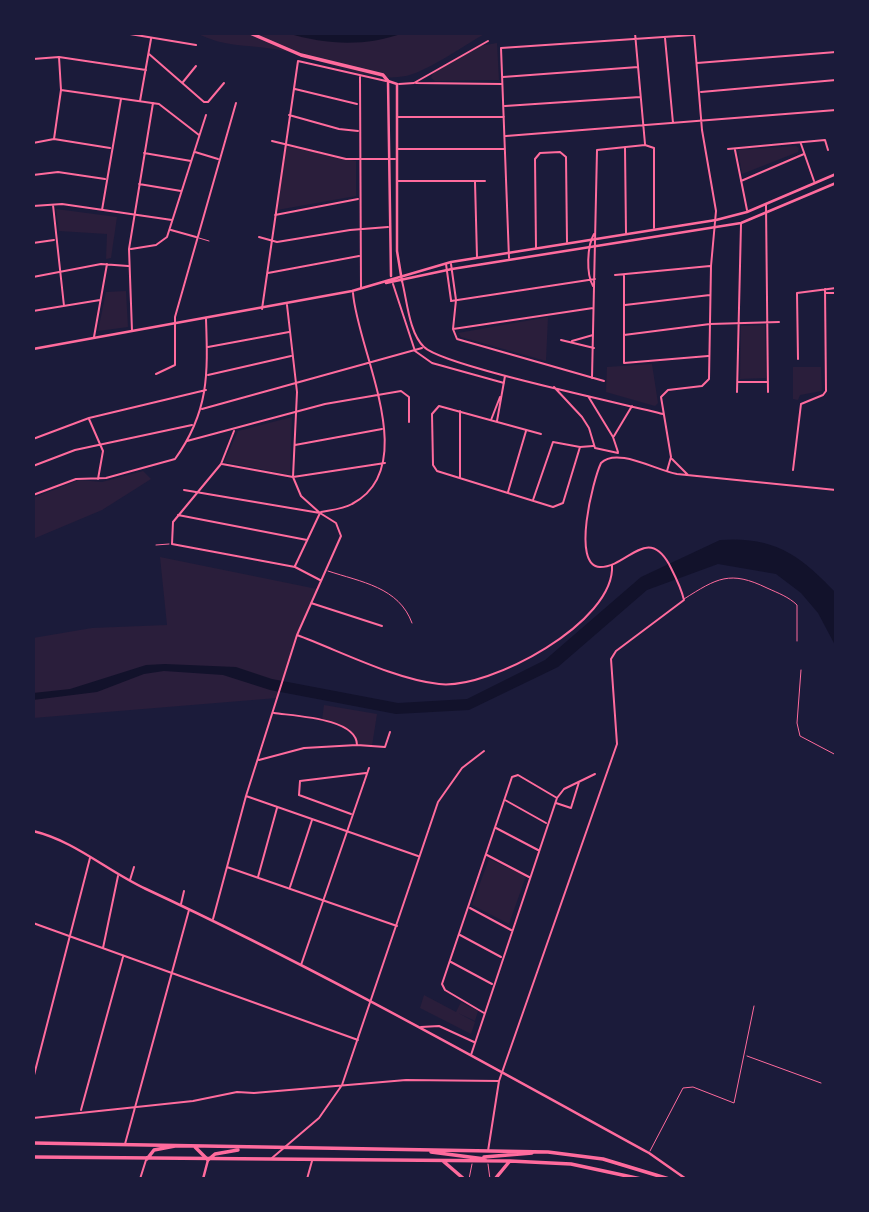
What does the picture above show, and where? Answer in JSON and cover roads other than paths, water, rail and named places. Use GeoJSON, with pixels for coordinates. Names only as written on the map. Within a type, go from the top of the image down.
{"type":"FeatureCollection","features":[{"type":"Feature","properties":{"kind":"main road"},"geometry":{"type":"LineString","coordinates":[[250,33],[301,55],[383,75],[388,81]]}},
{"type":"Feature","properties":{"kind":"main road"},"geometry":{"type":"LineString","coordinates":[[33,1143],[427,1150],[510,1161],[571,1164],[641,1179]]}},
{"type":"Feature","properties":{"kind":"main road"},"geometry":{"type":"LineString","coordinates":[[147,1159],[154,1150],[181,1145]]}},
{"type":"Feature","properties":{"kind":"main road"},"geometry":{"type":"LineString","coordinates":[[193,1146],[208,1160]]}},
{"type":"Feature","properties":{"kind":"main road"},"geometry":{"type":"LineString","coordinates":[[208,1160],[219,1153],[248,1148]]}},
{"type":"Feature","properties":{"kind":"main road"},"geometry":{"type":"LineString","coordinates":[[427,1150],[487,1157],[526,1155],[534,1152],[594,1157],[669,1179]]}},
{"type":"Feature","properties":{"kind":"main road"},"geometry":{"type":"LineString","coordinates":[[33,1157],[477,1160],[487,1157]]}},
{"type":"Feature","properties":{"kind":"main road"},"geometry":{"type":"LineString","coordinates":[[441,1160],[464,1179]]}},
{"type":"Feature","properties":{"kind":"main road"},"geometry":{"type":"LineString","coordinates":[[492,1179],[510,1161]]}},
{"type":"Feature","properties":{"kind":"street"},"geometry":{"type":"LineString","coordinates":[[124,33],[195,45]]}},
{"type":"Feature","properties":{"kind":"street"},"geometry":{"type":"LineString","coordinates":[[635,33],[645,145]]}},
{"type":"Feature","properties":{"kind":"street"},"geometry":{"type":"LineString","coordinates":[[509,260],[501,48],[694,34],[701,121],[716,220],[711,266],[708,383],[664,392],[661,397],[671,457],[666,472]]}},
{"type":"Feature","properties":{"kind":"street"},"geometry":{"type":"LineString","coordinates":[[665,37],[673,123]]}},
{"type":"Feature","properties":{"kind":"street"},"geometry":{"type":"LineString","coordinates":[[140,102],[151,38]]}},
{"type":"Feature","properties":{"kind":"street"},"geometry":{"type":"LineString","coordinates":[[414,83],[488,41]]}},
{"type":"Feature","properties":{"kind":"street"},"geometry":{"type":"LineString","coordinates":[[697,63],[836,52]]}},
{"type":"Feature","properties":{"kind":"street"},"geometry":{"type":"LineString","coordinates":[[149,54],[206,102],[224,83]]}},
{"type":"Feature","properties":{"kind":"street"},"geometry":{"type":"LineString","coordinates":[[33,59],[59,57],[146,70]]}},
{"type":"Feature","properties":{"kind":"street"},"geometry":{"type":"LineString","coordinates":[[54,139],[61,90],[59,57]]}},
{"type":"Feature","properties":{"kind":"street"},"geometry":{"type":"LineString","coordinates":[[262,309],[288,115],[298,61],[397,84],[503,84]]}},
{"type":"Feature","properties":{"kind":"street"},"geometry":{"type":"LineString","coordinates":[[183,83],[196,66]]}},
{"type":"Feature","properties":{"kind":"street"},"geometry":{"type":"LineString","coordinates":[[502,77],[638,67]]}},
{"type":"Feature","properties":{"kind":"street"},"geometry":{"type":"LineString","coordinates":[[360,76],[361,288]]}},
{"type":"Feature","properties":{"kind":"street"},"geometry":{"type":"LineString","coordinates":[[699,92],[836,80]]}},
{"type":"Feature","properties":{"kind":"street"},"geometry":{"type":"LineString","coordinates":[[388,81],[388,228],[391,278],[415,351],[432,363],[504,383]]}},
{"type":"Feature","properties":{"kind":"street"},"geometry":{"type":"LineString","coordinates":[[397,84],[400,275],[416,335],[424,347],[445,358],[664,414]]}},
{"type":"Feature","properties":{"kind":"street"},"geometry":{"type":"LineString","coordinates":[[292,89],[359,104]]}},
{"type":"Feature","properties":{"kind":"street"},"geometry":{"type":"LineString","coordinates":[[61,90],[153,103],[168,108],[199,135]]}},
{"type":"Feature","properties":{"kind":"street"},"geometry":{"type":"LineString","coordinates":[[504,106],[640,97]]}},
{"type":"Feature","properties":{"kind":"street"},"geometry":{"type":"LineString","coordinates":[[102,210],[121,99]]}},
{"type":"Feature","properties":{"kind":"street"},"geometry":{"type":"LineString","coordinates":[[132,331],[130,249],[153,103]]}},
{"type":"Feature","properties":{"kind":"street"},"geometry":{"type":"LineString","coordinates":[[156,374],[175,365],[174,324],[236,103]]}},
{"type":"Feature","properties":{"kind":"street"},"geometry":{"type":"LineString","coordinates":[[506,136],[836,110]]}},
{"type":"Feature","properties":{"kind":"street"},"geometry":{"type":"LineString","coordinates":[[130,249],[161,244],[170,230],[206,115]]}},
{"type":"Feature","properties":{"kind":"street"},"geometry":{"type":"LineString","coordinates":[[288,115],[339,129],[359,131]]}},
{"type":"Feature","properties":{"kind":"street"},"geometry":{"type":"LineString","coordinates":[[397,117],[505,117]]}},
{"type":"Feature","properties":{"kind":"street"},"geometry":{"type":"LineString","coordinates":[[33,143],[54,139],[111,148]]}},
{"type":"Feature","properties":{"kind":"street"},"geometry":{"type":"LineString","coordinates":[[728,149],[825,140],[828,150]]}},
{"type":"Feature","properties":{"kind":"street"},"geometry":{"type":"LineString","coordinates":[[272,141],[335,157],[397,159]]}},
{"type":"Feature","properties":{"kind":"street"},"geometry":{"type":"LineString","coordinates":[[801,144],[814,182]]}},
{"type":"Feature","properties":{"kind":"street"},"geometry":{"type":"LineString","coordinates":[[593,286],[596,279],[594,233],[597,150],[645,145],[654,148],[654,229]]}},
{"type":"Feature","properties":{"kind":"street"},"geometry":{"type":"LineString","coordinates":[[625,147],[626,233]]}},
{"type":"Feature","properties":{"kind":"street"},"geometry":{"type":"LineString","coordinates":[[397,149],[506,149]]}},
{"type":"Feature","properties":{"kind":"street"},"geometry":{"type":"LineString","coordinates":[[735,149],[747,212]]}},
{"type":"Feature","properties":{"kind":"street"},"geometry":{"type":"LineString","coordinates":[[195,152],[219,159]]}},
{"type":"Feature","properties":{"kind":"street"},"geometry":{"type":"LineString","coordinates":[[144,153],[192,162]]}},
{"type":"Feature","properties":{"kind":"street"},"geometry":{"type":"LineString","coordinates":[[536,248],[537,155],[564,153],[567,243]]}},
{"type":"Feature","properties":{"kind":"street"},"geometry":{"type":"LineString","coordinates":[[741,181],[804,154]]}},
{"type":"Feature","properties":{"kind":"street"},"geometry":{"type":"LineString","coordinates":[[33,175],[58,172],[106,180]]}},
{"type":"Feature","properties":{"kind":"street"},"geometry":{"type":"LineString","coordinates":[[382,283],[400,275],[445,263],[716,220],[747,212],[836,174]]}},
{"type":"Feature","properties":{"kind":"street"},"geometry":{"type":"LineString","coordinates":[[397,181],[485,181]]}},
{"type":"Feature","properties":{"kind":"street"},"geometry":{"type":"LineString","coordinates":[[475,181],[477,257]]}},
{"type":"Feature","properties":{"kind":"street"},"geometry":{"type":"LineString","coordinates":[[33,349],[262,309],[382,283],[393,283],[452,268],[741,223],[836,183]]}},
{"type":"Feature","properties":{"kind":"street"},"geometry":{"type":"LineString","coordinates":[[139,184],[182,191]]}},
{"type":"Feature","properties":{"kind":"street"},"geometry":{"type":"LineString","coordinates":[[274,215],[359,199]]}},
{"type":"Feature","properties":{"kind":"street"},"geometry":{"type":"LineString","coordinates":[[33,206],[53,204],[173,220]]}},
{"type":"Feature","properties":{"kind":"street"},"geometry":{"type":"LineString","coordinates":[[53,204],[64,306]]}},
{"type":"Feature","properties":{"kind":"street"},"geometry":{"type":"LineString","coordinates":[[766,204],[768,392]]}},
{"type":"Feature","properties":{"kind":"street"},"geometry":{"type":"LineString","coordinates":[[737,392],[741,223]]}},
{"type":"Feature","properties":{"kind":"street"},"geometry":{"type":"LineString","coordinates":[[259,237],[270,242],[360,228],[388,228]]}},
{"type":"Feature","properties":{"kind":"street"},"geometry":{"type":"LineString","coordinates":[[170,230],[197,237]]}},
{"type":"Feature","properties":{"kind":"street"},"geometry":{"type":"LineString","coordinates":[[592,378],[594,308],[590,247],[594,233]]}},
{"type":"Feature","properties":{"kind":"street"},"geometry":{"type":"LineString","coordinates":[[616,234],[617,242]]}},
{"type":"Feature","properties":{"kind":"street"},"geometry":{"type":"LineString","coordinates":[[33,243],[55,239]]}},
{"type":"Feature","properties":{"kind":"street"},"geometry":{"type":"LineString","coordinates":[[266,273],[360,256]]}},
{"type":"Feature","properties":{"kind":"street"},"geometry":{"type":"LineString","coordinates":[[451,262],[456,300],[453,305]]}},
{"type":"Feature","properties":{"kind":"street"},"geometry":{"type":"LineString","coordinates":[[445,263],[453,305],[453,329],[460,341],[604,381]]}},
{"type":"Feature","properties":{"kind":"street"},"geometry":{"type":"LineString","coordinates":[[33,277],[107,264],[129,267]]}},
{"type":"Feature","properties":{"kind":"street"},"geometry":{"type":"LineString","coordinates":[[94,338],[107,264]]}},
{"type":"Feature","properties":{"kind":"street"},"geometry":{"type":"LineString","coordinates":[[615,275],[711,266]]}},
{"type":"Feature","properties":{"kind":"street"},"geometry":{"type":"LineString","coordinates":[[624,275],[624,363],[709,356]]}},
{"type":"Feature","properties":{"kind":"street"},"geometry":{"type":"LineString","coordinates":[[451,301],[596,279]]}},
{"type":"Feature","properties":{"kind":"street"},"geometry":{"type":"LineString","coordinates":[[184,490],[320,513],[355,503],[363,496],[385,463],[383,428],[377,395],[356,322],[352,290]]}},
{"type":"Feature","properties":{"kind":"street"},"geometry":{"type":"LineString","coordinates":[[798,359],[797,293],[836,290]]}},
{"type":"Feature","properties":{"kind":"street"},"geometry":{"type":"LineString","coordinates":[[793,470],[803,402],[825,394],[825,291]]}},
{"type":"Feature","properties":{"kind":"street"},"geometry":{"type":"LineString","coordinates":[[624,305],[710,295]]}},
{"type":"Feature","properties":{"kind":"street"},"geometry":{"type":"LineString","coordinates":[[33,312],[101,299]]}},
{"type":"Feature","properties":{"kind":"street"},"geometry":{"type":"LineString","coordinates":[[212,920],[246,796],[297,635],[341,536],[332,519],[320,513],[301,496],[293,477],[296,382],[287,304]]}},
{"type":"Feature","properties":{"kind":"street"},"geometry":{"type":"LineString","coordinates":[[453,329],[594,308]]}},
{"type":"Feature","properties":{"kind":"street"},"geometry":{"type":"LineString","coordinates":[[33,495],[79,478],[98,479],[171,462],[186,442],[207,390],[206,318]]}},
{"type":"Feature","properties":{"kind":"street"},"geometry":{"type":"LineString","coordinates":[[623,335],[710,324],[779,322]]}},
{"type":"Feature","properties":{"kind":"street"},"geometry":{"type":"LineString","coordinates":[[207,347],[290,332]]}},
{"type":"Feature","properties":{"kind":"street"},"geometry":{"type":"LineString","coordinates":[[569,341],[594,335]]}},
{"type":"Feature","properties":{"kind":"street"},"geometry":{"type":"LineString","coordinates":[[561,340],[594,348]]}},
{"type":"Feature","properties":{"kind":"street"},"geometry":{"type":"LineString","coordinates":[[201,410],[424,347]]}},
{"type":"Feature","properties":{"kind":"street"},"geometry":{"type":"LineString","coordinates":[[207,376],[292,355]]}},
{"type":"Feature","properties":{"kind":"street"},"geometry":{"type":"LineString","coordinates":[[497,421],[506,375]]}},
{"type":"Feature","properties":{"kind":"street"},"geometry":{"type":"LineString","coordinates":[[737,382],[768,382]]}},
{"type":"Feature","properties":{"kind":"street"},"geometry":{"type":"LineString","coordinates":[[553,386],[590,428],[593,446]]}},
{"type":"Feature","properties":{"kind":"street"},"geometry":{"type":"LineString","coordinates":[[33,439],[89,418],[207,390]]}},
{"type":"Feature","properties":{"kind":"street"},"geometry":{"type":"LineString","coordinates":[[186,442],[325,404],[401,391],[408,394],[409,422]]}},
{"type":"Feature","properties":{"kind":"street"},"geometry":{"type":"LineString","coordinates":[[588,395],[613,437],[618,454]]}},
{"type":"Feature","properties":{"kind":"street"},"geometry":{"type":"LineString","coordinates":[[491,419],[497,399],[501,397]]}},
{"type":"Feature","properties":{"kind":"street"},"geometry":{"type":"LineString","coordinates":[[541,434],[442,406],[433,410],[434,469],[507,494],[559,506],[563,503],[580,447]]}},
{"type":"Feature","properties":{"kind":"street"},"geometry":{"type":"LineString","coordinates":[[613,437],[632,406]]}},
{"type":"Feature","properties":{"kind":"street"},"geometry":{"type":"LineString","coordinates":[[460,411],[460,479]]}},
{"type":"Feature","properties":{"kind":"street"},"geometry":{"type":"LineString","coordinates":[[89,418],[102,447],[98,479]]}},
{"type":"Feature","properties":{"kind":"street"},"geometry":{"type":"LineString","coordinates":[[33,466],[75,450],[102,447],[193,425]]}},
{"type":"Feature","properties":{"kind":"street"},"geometry":{"type":"LineString","coordinates":[[295,444],[383,428]]}},
{"type":"Feature","properties":{"kind":"street"},"geometry":{"type":"LineString","coordinates":[[507,494],[527,430]]}},
{"type":"Feature","properties":{"kind":"street"},"geometry":{"type":"LineString","coordinates":[[234,431],[221,464],[177,515],[172,526],[172,544],[295,567],[321,580]]}},
{"type":"Feature","properties":{"kind":"street"},"geometry":{"type":"LineString","coordinates":[[533,501],[553,442],[580,447],[593,446],[666,472],[836,491]]}},
{"type":"Feature","properties":{"kind":"street"},"geometry":{"type":"LineString","coordinates":[[487,1157],[501,1072],[616,751],[618,734],[611,659],[616,651],[683,598],[662,552],[644,548],[612,564],[593,566],[586,557],[584,548],[598,469],[605,458],[618,454]]}},
{"type":"Feature","properties":{"kind":"street"},"geometry":{"type":"LineString","coordinates":[[671,457],[689,475]]}},
{"type":"Feature","properties":{"kind":"street"},"geometry":{"type":"LineString","coordinates":[[221,464],[293,477],[385,463]]}},
{"type":"Feature","properties":{"kind":"street"},"geometry":{"type":"LineString","coordinates":[[332,519],[335,509]]}},
{"type":"Feature","properties":{"kind":"street"},"geometry":{"type":"LineString","coordinates":[[295,567],[320,513]]}},
{"type":"Feature","properties":{"kind":"street"},"geometry":{"type":"LineString","coordinates":[[177,515],[307,541]]}},
{"type":"Feature","properties":{"kind":"street"},"geometry":{"type":"LineString","coordinates":[[297,635],[406,677],[440,684],[481,678],[548,648],[571,631],[606,594],[612,581],[612,564]]}},
{"type":"Feature","properties":{"kind":"street"},"geometry":{"type":"LineString","coordinates":[[311,603],[382,626]]}},
{"type":"Feature","properties":{"kind":"street"},"geometry":{"type":"LineString","coordinates":[[273,713],[337,723],[355,736],[357,745]]}},
{"type":"Feature","properties":{"kind":"street"},"geometry":{"type":"LineString","coordinates":[[258,760],[304,748],[357,745],[385,747],[390,732]]}},
{"type":"Feature","properties":{"kind":"street"},"geometry":{"type":"LineString","coordinates":[[270,1160],[319,1118],[342,1085],[443,792],[462,768],[484,751]]}},
{"type":"Feature","properties":{"kind":"street"},"geometry":{"type":"LineString","coordinates":[[301,967],[369,768]]}},
{"type":"Feature","properties":{"kind":"street"},"geometry":{"type":"LineString","coordinates":[[352,815],[299,795],[300,781],[367,773]]}},
{"type":"Feature","properties":{"kind":"street"},"geometry":{"type":"LineString","coordinates":[[471,1056],[557,797],[564,789],[595,774]]}},
{"type":"Feature","properties":{"kind":"street"},"geometry":{"type":"LineString","coordinates":[[484,1013],[442,987],[459,934],[515,775],[557,797]]}},
{"type":"Feature","properties":{"kind":"street"},"geometry":{"type":"LineString","coordinates":[[555,803],[571,808],[580,781]]}},
{"type":"Feature","properties":{"kind":"street"},"geometry":{"type":"LineString","coordinates":[[246,796],[419,857]]}},
{"type":"Feature","properties":{"kind":"street"},"geometry":{"type":"LineString","coordinates":[[505,800],[548,824]]}},
{"type":"Feature","properties":{"kind":"street"},"geometry":{"type":"LineString","coordinates":[[258,877],[277,807]]}},
{"type":"Feature","properties":{"kind":"street"},"geometry":{"type":"LineString","coordinates":[[290,887],[312,819]]}},
{"type":"Feature","properties":{"kind":"street"},"geometry":{"type":"LineString","coordinates":[[496,828],[539,851]]}},
{"type":"Feature","properties":{"kind":"street"},"geometry":{"type":"LineString","coordinates":[[33,831],[59,839],[118,875],[372,1002],[649,1153],[686,1179]]}},
{"type":"Feature","properties":{"kind":"street"},"geometry":{"type":"LineString","coordinates":[[486,855],[530,877]]}},
{"type":"Feature","properties":{"kind":"street"},"geometry":{"type":"LineString","coordinates":[[33,1079],[90,857]]}},
{"type":"Feature","properties":{"kind":"street"},"geometry":{"type":"LineString","coordinates":[[130,881],[134,867]]}},
{"type":"Feature","properties":{"kind":"street"},"geometry":{"type":"LineString","coordinates":[[226,867],[398,926]]}},
{"type":"Feature","properties":{"kind":"street"},"geometry":{"type":"LineString","coordinates":[[103,948],[118,875]]}},
{"type":"Feature","properties":{"kind":"street"},"geometry":{"type":"LineString","coordinates":[[181,905],[184,891]]}},
{"type":"Feature","properties":{"kind":"street"},"geometry":{"type":"LineString","coordinates":[[469,908],[513,930]]}},
{"type":"Feature","properties":{"kind":"street"},"geometry":{"type":"LineString","coordinates":[[125,1144],[189,909]]}},
{"type":"Feature","properties":{"kind":"street"},"geometry":{"type":"LineString","coordinates":[[33,923],[359,1040]]}},
{"type":"Feature","properties":{"kind":"street"},"geometry":{"type":"LineString","coordinates":[[459,934],[503,958]]}},
{"type":"Feature","properties":{"kind":"street"},"geometry":{"type":"LineString","coordinates":[[81,1111],[123,956]]}},
{"type":"Feature","properties":{"kind":"street"},"geometry":{"type":"LineString","coordinates":[[450,961],[493,984]]}},
{"type":"Feature","properties":{"kind":"street"},"geometry":{"type":"LineString","coordinates":[[420,1028],[439,1026],[475,1043]]}},
{"type":"Feature","properties":{"kind":"street"},"geometry":{"type":"LineString","coordinates":[[33,1118],[194,1101],[237,1092],[254,1093],[415,1080],[499,1081]]}},
{"type":"Feature","properties":{"kind":"street"},"geometry":{"type":"LineString","coordinates":[[141,1179],[147,1159]]}},
{"type":"Feature","properties":{"kind":"street"},"geometry":{"type":"LineString","coordinates":[[203,1179],[208,1160]]}},
{"type":"Feature","properties":{"kind":"street"},"geometry":{"type":"LineString","coordinates":[[307,1179],[313,1160]]}},
{"type":"Feature","properties":{"kind":"lane"},"geometry":{"type":"LineString","coordinates":[[197,237],[209,241]]}},
{"type":"Feature","properties":{"kind":"lane"},"geometry":{"type":"LineString","coordinates":[[156,545],[172,544]]}},
{"type":"Feature","properties":{"kind":"lane"},"geometry":{"type":"LineString","coordinates":[[326,571],[386,591],[405,607],[412,623]]}},
{"type":"Feature","properties":{"kind":"lane"},"geometry":{"type":"LineString","coordinates":[[683,598],[726,577],[749,580],[797,605],[797,640]]}},
{"type":"Feature","properties":{"kind":"lane"},"geometry":{"type":"LineString","coordinates":[[801,670],[797,723],[800,736],[836,755]]}},
{"type":"Feature","properties":{"kind":"lane"},"geometry":{"type":"LineString","coordinates":[[649,1153],[681,1090],[687,1086],[734,1103],[754,1006]]}},
{"type":"Feature","properties":{"kind":"lane"},"geometry":{"type":"LineString","coordinates":[[745,1055],[821,1083]]}},
{"type":"Feature","properties":{"kind":"lane"},"geometry":{"type":"LineString","coordinates":[[487,1157],[492,1179]]}},
{"type":"Feature","properties":{"kind":"lane"},"geometry":{"type":"LineString","coordinates":[[469,1179],[470,1168],[477,1160]]}}]}
